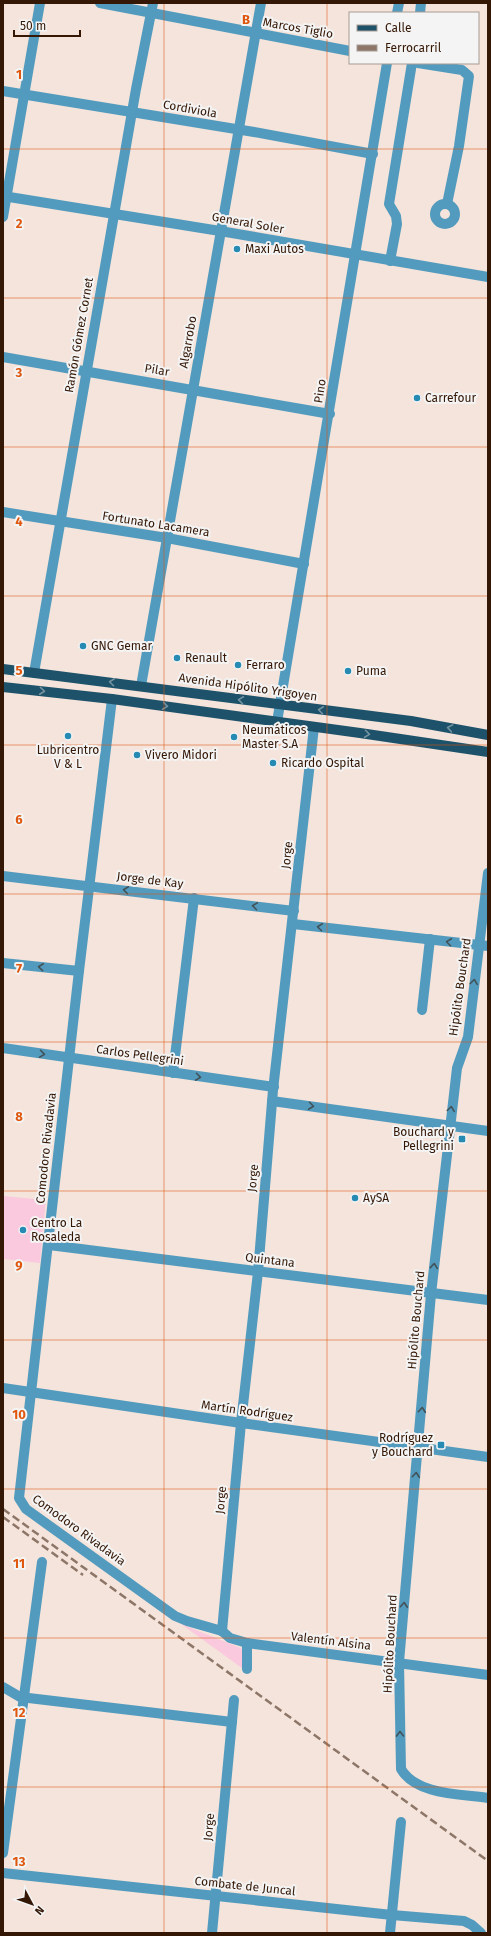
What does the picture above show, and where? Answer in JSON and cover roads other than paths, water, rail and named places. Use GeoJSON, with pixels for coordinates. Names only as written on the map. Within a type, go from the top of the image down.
{"type":"FeatureCollection","features":[{"type":"Feature","properties":{"kind":"main road","name":"Avenida Hipólito Yrigoyen"},"geometry":{"type":"LineString","coordinates":[[3,669],[411,722],[488,735]]}},
{"type":"Feature","properties":{"kind":"main road"},"geometry":{"type":"LineString","coordinates":[[3,686],[112,699],[488,752]]}},
{"type":"Feature","properties":{"kind":"street"},"geometry":{"type":"LineString","coordinates":[[3,217],[5,196],[25,95],[40,3]]}},
{"type":"Feature","properties":{"kind":"street","name":"Marcos Tiglio"},"geometry":{"type":"LineString","coordinates":[[100,3],[152,8],[256,34],[349,50]]}},
{"type":"Feature","properties":{"kind":"street","name":"Algarrobo"},"geometry":{"type":"LineString","coordinates":[[141,686],[261,3]]}},
{"type":"Feature","properties":{"kind":"street","name":"Ramón Gómez Cornet"},"geometry":{"type":"LineString","coordinates":[[34,673],[114,214],[152,8]]}},
{"type":"Feature","properties":{"kind":"street","name":"Pino"},"geometry":{"type":"LineString","coordinates":[[277,722],[330,414],[387,64]]}},
{"type":"Feature","properties":{"kind":"street"},"geometry":{"type":"LineString","coordinates":[[390,261],[397,224],[396,216],[389,204],[412,64]]}},
{"type":"Feature","properties":{"kind":"street"},"geometry":{"type":"LineString","coordinates":[[424,64],[462,70],[469,76],[459,146],[447,204]]}},
{"type":"Feature","properties":{"kind":"street","name":"Cordiviola"},"geometry":{"type":"LineString","coordinates":[[3,91],[373,154]]}},
{"type":"Feature","properties":{"kind":"street","name":"General Soler"},"geometry":{"type":"LineString","coordinates":[[5,196],[220,231],[488,278]]}},
{"type":"Feature","properties":{"kind":"street","name":"Pilar"},"geometry":{"type":"LineString","coordinates":[[3,358],[193,389],[330,414]]}},
{"type":"Feature","properties":{"kind":"street","name":"Fortunato Lacamera"},"geometry":{"type":"LineString","coordinates":[[3,512],[167,538],[304,564]]}},
{"type":"Feature","properties":{"kind":"street","name":"Comodoro Rivadavia"},"geometry":{"type":"LineString","coordinates":[[112,699],[79,971],[32,1392],[18,1493],[23,1506],[175,1616],[222,1631]]}},
{"type":"Feature","properties":{"kind":"street","name":"Jorge"},"geometry":{"type":"LineString","coordinates":[[222,1631],[241,1423],[258,1272],[272,1101],[314,727]]}},
{"type":"Feature","properties":{"kind":"street","name":"Hipólito Bouchard"},"geometry":{"type":"LineString","coordinates":[[488,873],[483,946],[468,1036],[457,1068],[449,1124],[431,1294],[399,1662],[401,1769],[403,1773],[408,1778],[425,1788],[434,1791],[488,1798]]}},
{"type":"Feature","properties":{"kind":"street","name":"Jorge de Kay"},"geometry":{"type":"LineString","coordinates":[[3,876],[294,911]]}},
{"type":"Feature","properties":{"kind":"street"},"geometry":{"type":"LineString","coordinates":[[173,1073],[194,898]]}},
{"type":"Feature","properties":{"kind":"street"},"geometry":{"type":"LineString","coordinates":[[293,924],[483,946]]}},
{"type":"Feature","properties":{"kind":"street"},"geometry":{"type":"LineString","coordinates":[[422,1010],[430,939]]}},
{"type":"Feature","properties":{"kind":"street"},"geometry":{"type":"LineString","coordinates":[[3,963],[79,971]]}},
{"type":"Feature","properties":{"kind":"street","name":"Carlos Pellegrini"},"geometry":{"type":"LineString","coordinates":[[3,1048],[274,1087]]}},
{"type":"Feature","properties":{"kind":"street"},"geometry":{"type":"LineString","coordinates":[[272,1101],[488,1130]]}},
{"type":"Feature","properties":{"kind":"street","name":"Quintana"},"geometry":{"type":"LineString","coordinates":[[49,1245],[488,1300]]}},
{"type":"Feature","properties":{"kind":"street","name":"Martín Rodríguez"},"geometry":{"type":"LineString","coordinates":[[3,1388],[418,1449],[488,1457]]}},
{"type":"Feature","properties":{"kind":"street"},"geometry":{"type":"LineString","coordinates":[[3,1854],[42,1562]]}},
{"type":"Feature","properties":{"kind":"street","name":"Valentín Alsina"},"geometry":{"type":"LineString","coordinates":[[222,1631],[230,1638],[247,1643],[488,1675]]}},
{"type":"Feature","properties":{"kind":"street"},"geometry":{"type":"LineString","coordinates":[[247,1643],[247,1669]]}},
{"type":"Feature","properties":{"kind":"street"},"geometry":{"type":"LineString","coordinates":[[3,1687],[15,1695],[24,1698],[232,1722]]}},
{"type":"Feature","properties":{"kind":"street","name":"Jorge"},"geometry":{"type":"LineString","coordinates":[[212,1933],[234,1700]]}},
{"type":"Feature","properties":{"kind":"street"},"geometry":{"type":"LineString","coordinates":[[390,1933],[402,1822]]}},
{"type":"Feature","properties":{"kind":"street","name":"Combate de Juncal"},"geometry":{"type":"LineString","coordinates":[[3,1873],[392,1915],[464,1921],[472,1925],[481,1933]]}},
{"type":"Feature","properties":{"kind":"railway"},"geometry":{"type":"LineString","coordinates":[[3,1509],[488,1861]]}},
{"type":"Feature","properties":{"kind":"railway"},"geometry":{"type":"LineString","coordinates":[[3,1517],[83,1575]]}},
{"type":"Feature","properties":{"kind":"place","name":"Maxi Autos"},"geometry":{"type":"Point","coordinates":[237,249]}},
{"type":"Feature","properties":{"kind":"place","name":"Carrefour"},"geometry":{"type":"Point","coordinates":[417,398]}},
{"type":"Feature","properties":{"kind":"place","name":"GNC Gemar"},"geometry":{"type":"Point","coordinates":[83,646]}},
{"type":"Feature","properties":{"kind":"place","name":"Renault"},"geometry":{"type":"Point","coordinates":[177,658]}},
{"type":"Feature","properties":{"kind":"place","name":"Ferraro"},"geometry":{"type":"Point","coordinates":[238,665]}},
{"type":"Feature","properties":{"kind":"place","name":"Puma"},"geometry":{"type":"Point","coordinates":[348,671]}},
{"type":"Feature","properties":{"kind":"place","name":"Lubricentro V & L"},"geometry":{"type":"Point","coordinates":[68,736]}},
{"type":"Feature","properties":{"kind":"place","name":"Neumáticos Master S.A"},"geometry":{"type":"Point","coordinates":[234,737]}},
{"type":"Feature","properties":{"kind":"place","name":"Vivero Midori"},"geometry":{"type":"Point","coordinates":[137,755]}},
{"type":"Feature","properties":{"kind":"place","name":"Ricardo Ospital"},"geometry":{"type":"Point","coordinates":[273,763]}},
{"type":"Feature","properties":{"kind":"place","name":"Bouchard y Pellegrini"},"geometry":{"type":"Point","coordinates":[462,1139]}},
{"type":"Feature","properties":{"kind":"place","name":"AySA"},"geometry":{"type":"Point","coordinates":[355,1198]}},
{"type":"Feature","properties":{"kind":"place","name":"Centro La Rosaleda"},"geometry":{"type":"Point","coordinates":[23,1230]}},
{"type":"Feature","properties":{"kind":"place","name":"Rodríguez y Bouchard"},"geometry":{"type":"Point","coordinates":[441,1445]}}]}
